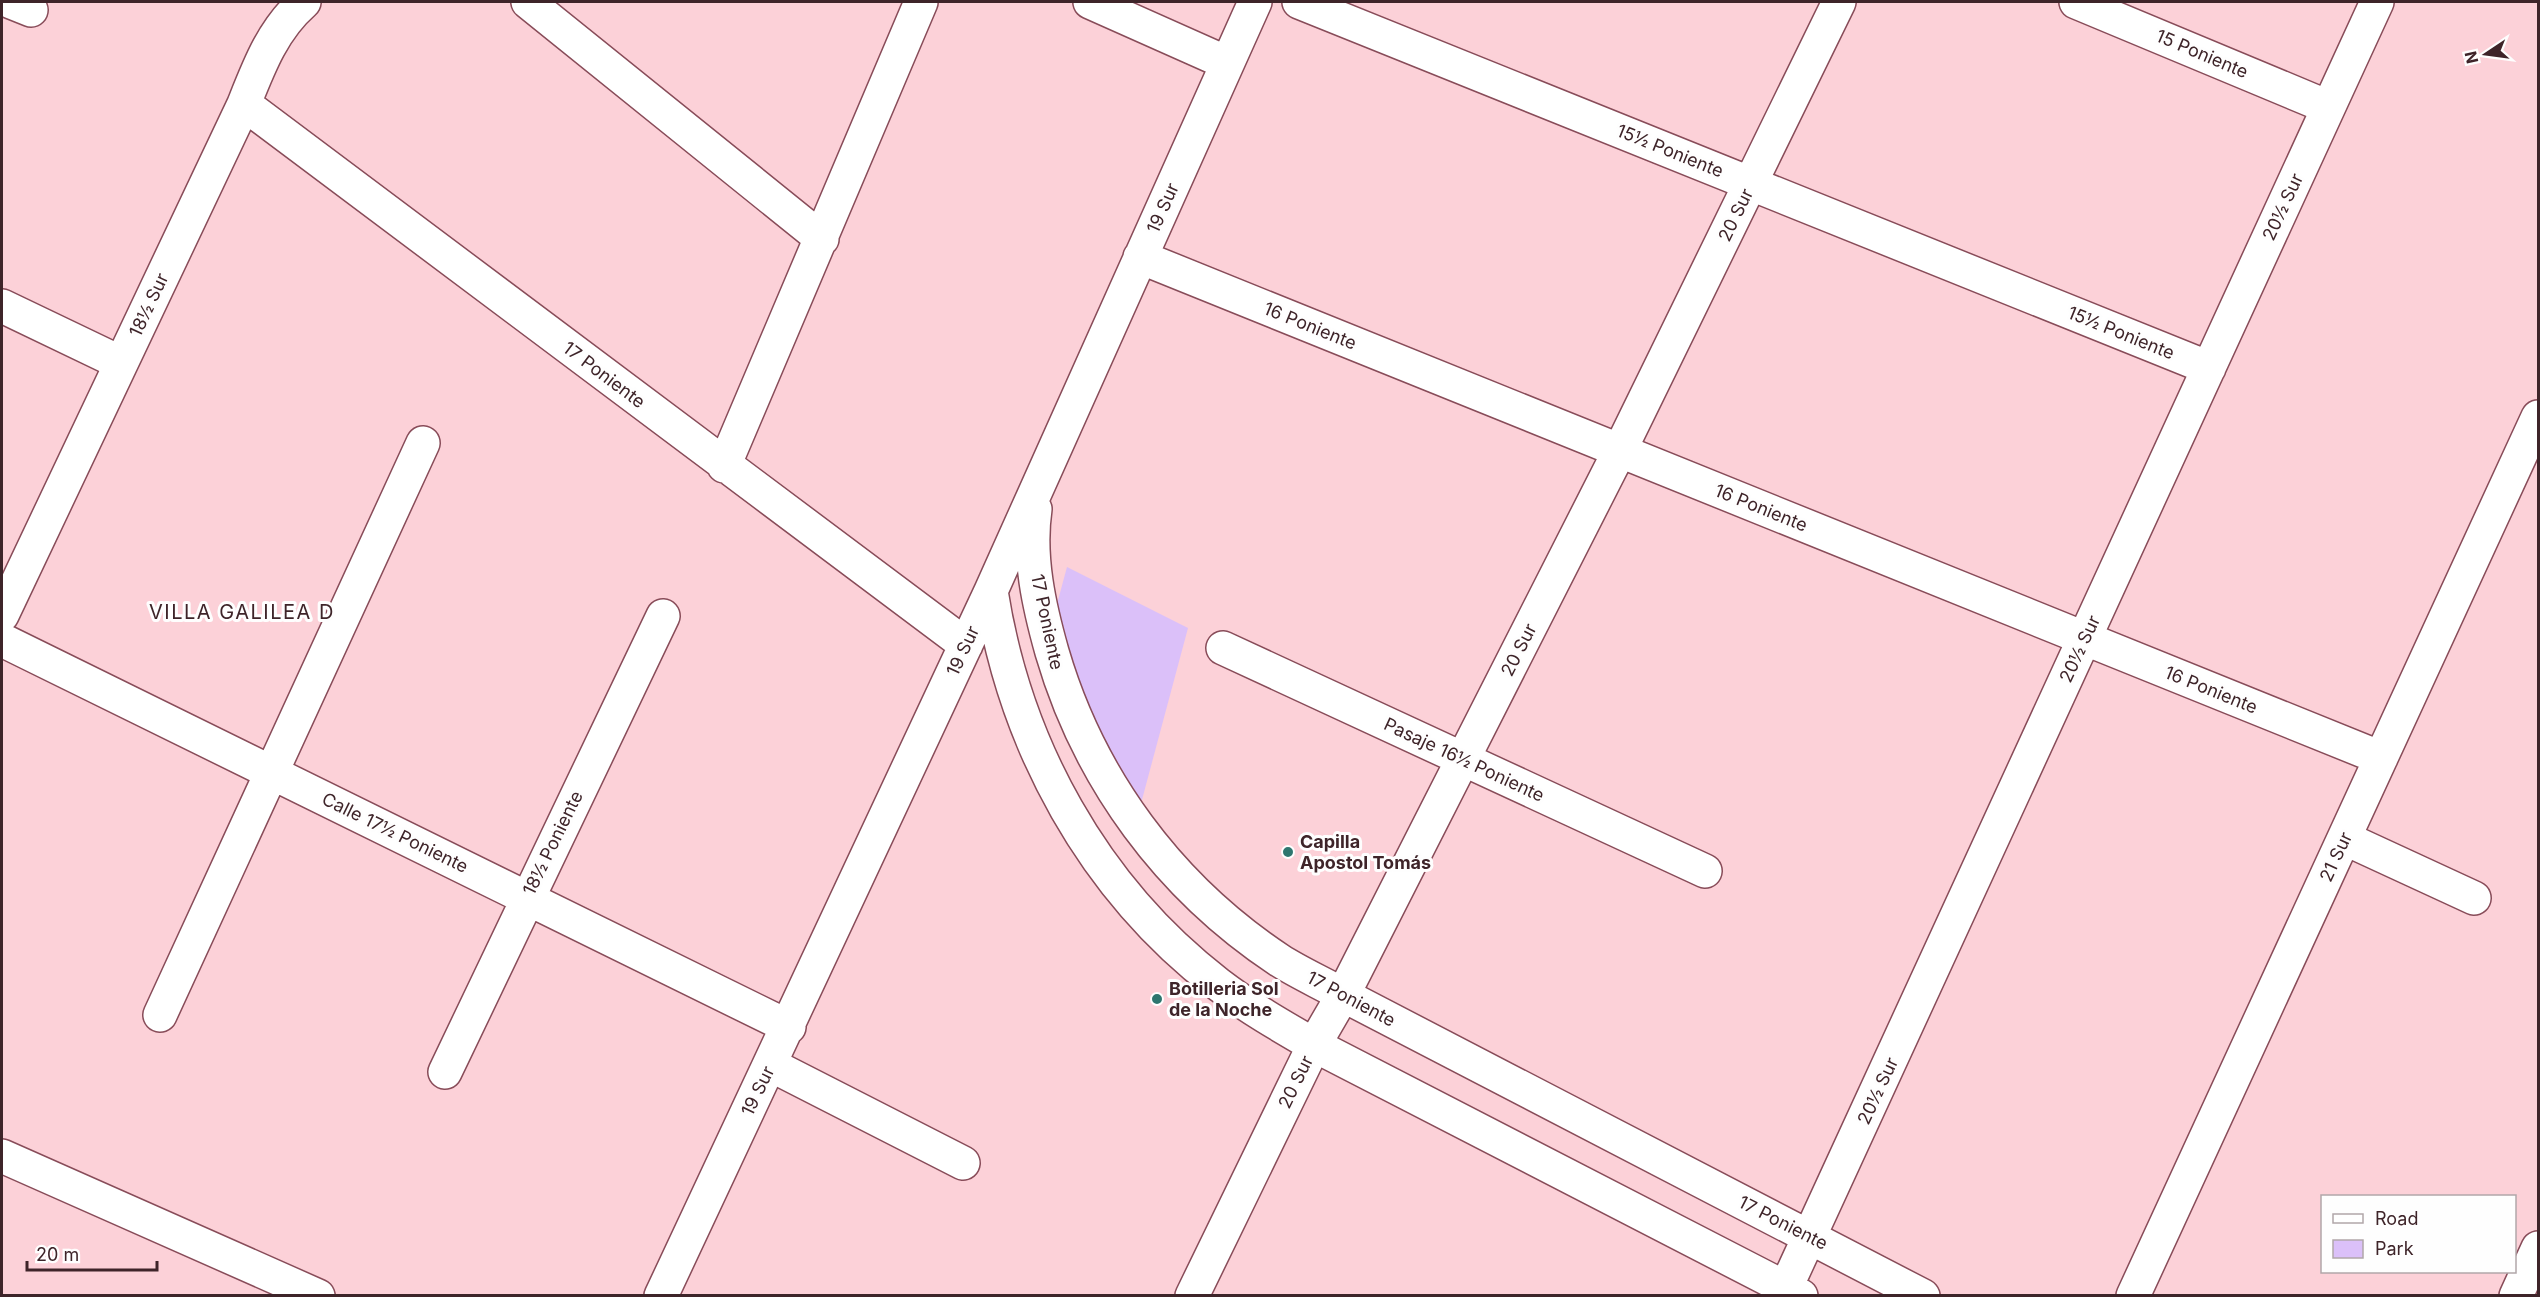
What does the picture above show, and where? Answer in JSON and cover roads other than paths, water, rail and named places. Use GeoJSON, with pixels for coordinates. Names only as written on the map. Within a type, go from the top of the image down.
{"type":"FeatureCollection","features":[{"type":"Feature","properties":{"kind":"street","name":"18½ Sur"},"geometry":{"type":"LineString","coordinates":[[2,615],[244,104],[271,42],[283,24],[304,2]]}},
{"type":"Feature","properties":{"kind":"street"},"geometry":{"type":"LineString","coordinates":[[528,2],[822,239]]}},
{"type":"Feature","properties":{"kind":"street"},"geometry":{"type":"LineString","coordinates":[[724,466],[921,2]]}},
{"type":"Feature","properties":{"kind":"street"},"geometry":{"type":"LineString","coordinates":[[1090,2],[1227,63]]}},
{"type":"Feature","properties":{"kind":"street","name":"19 Sur"},"geometry":{"type":"LineString","coordinates":[[661,1296],[789,1027],[991,591],[1255,2]]}},
{"type":"Feature","properties":{"kind":"street","name":"15½ Poniente"},"geometry":{"type":"LineString","coordinates":[[1299,2],[2209,368]]}},
{"type":"Feature","properties":{"kind":"street","name":"20 Sur"},"geometry":{"type":"LineString","coordinates":[[1192,1296],[1314,1045],[1343,995],[1620,450],[1839,2]]}},
{"type":"Feature","properties":{"kind":"street","name":"15 Poniente"},"geometry":{"type":"LineString","coordinates":[[2076,2],[2328,107]]}},
{"type":"Feature","properties":{"kind":"street","name":"20½ Sur"},"geometry":{"type":"LineString","coordinates":[[1790,1293],[1811,1238],[2377,2]]}},
{"type":"Feature","properties":{"kind":"street","name":"17 Poniente"},"geometry":{"type":"LineString","coordinates":[[244,104],[724,466],[966,645]]}},
{"type":"Feature","properties":{"kind":"street","name":"16 Poniente"},"geometry":{"type":"LineString","coordinates":[[1140,257],[2381,758]]}},
{"type":"Feature","properties":{"kind":"street"},"geometry":{"type":"LineString","coordinates":[[2,306],[121,363]]}},
{"type":"Feature","properties":{"kind":"street","name":"21 Sur"},"geometry":{"type":"LineString","coordinates":[[2133,1296],[2538,417]]}},
{"type":"Feature","properties":{"kind":"street"},"geometry":{"type":"LineString","coordinates":[[160,1015],[269,771],[423,443]]}},
{"type":"Feature","properties":{"kind":"street","name":"17 Poniente"},"geometry":{"type":"LineString","coordinates":[[1039,484],[1032,535],[1036,583],[1046,633],[1061,682],[1080,730],[1131,819],[1164,860],[1199,897],[1239,931],[1281,961],[1923,1296]]}},
{"type":"Feature","properties":{"kind":"street"},"geometry":{"type":"LineString","coordinates":[[991,591],[998,637],[1009,677],[1037,754],[1065,809],[1099,861],[1134,906],[1174,947],[1218,984],[1264,1017],[1790,1293]]}},
{"type":"Feature","properties":{"kind":"street","name":"18½ Poniente"},"geometry":{"type":"LineString","coordinates":[[445,1072],[663,615]]}},
{"type":"Feature","properties":{"kind":"street","name":"Calle 17½ Poniente"},"geometry":{"type":"LineString","coordinates":[[2,640],[789,1027]]}},
{"type":"Feature","properties":{"kind":"street","name":"Pasaje 16½ Poniente"},"geometry":{"type":"LineString","coordinates":[[1223,648],[1705,871]]}},
{"type":"Feature","properties":{"kind":"street"},"geometry":{"type":"LineString","coordinates":[[2344,838],[2474,898]]}},
{"type":"Feature","properties":{"kind":"street"},"geometry":{"type":"LineString","coordinates":[[771,1065],[963,1163]]}},
{"type":"Feature","properties":{"kind":"street"},"geometry":{"type":"LineString","coordinates":[[2,1156],[318,1296]]}},
{"type":"Feature","properties":{"kind":"street"},"geometry":{"type":"LineString","coordinates":[[2516,1296],[2538,1248]]}},
{"type":"Feature","properties":{"kind":"place","name":"Capilla Apostol Tomás"},"geometry":{"type":"Point","coordinates":[1288,852]}},
{"type":"Feature","properties":{"kind":"place","name":"Botilleria Sol de la Noche"},"geometry":{"type":"Point","coordinates":[1157,999]}},
{"type":"Feature","properties":{"kind":"district","name":"VILLA GALILEA D"},"geometry":{"type":"Point","coordinates":[242,612]}}]}
